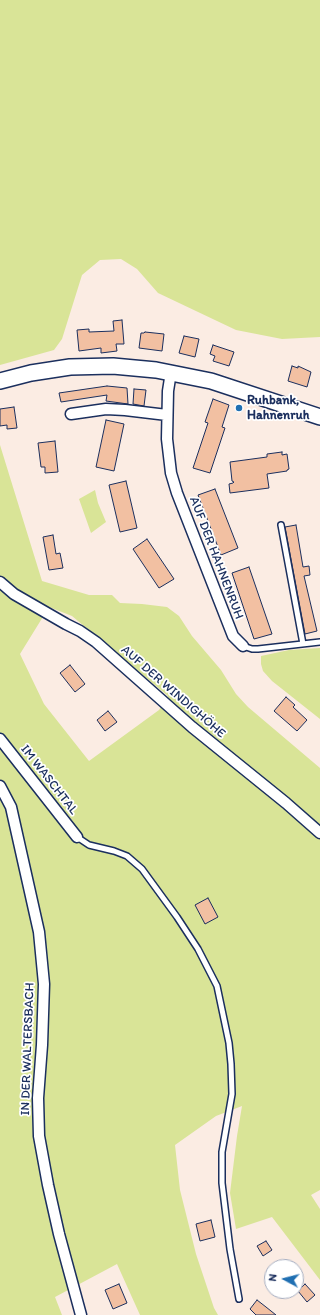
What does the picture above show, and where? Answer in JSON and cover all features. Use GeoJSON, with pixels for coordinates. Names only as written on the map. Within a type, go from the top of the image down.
{"type":"FeatureCollection","features":[{"type":"Feature","properties":{"kind":"main road"},"geometry":{"type":"LineString","coordinates":[[0,381],[32,373],[70,367],[112,366],[171,372],[212,381],[320,417]]}},
{"type":"Feature","properties":{"kind":"street","name":"AUF DER HAHNENRUH"},"geometry":{"type":"LineString","coordinates":[[171,372],[167,415],[168,459],[171,473],[177,493],[233,636],[243,646]]}},
{"type":"Feature","properties":{"kind":"street"},"geometry":{"type":"LineString","coordinates":[[71,414],[106,409],[167,415]]}},
{"type":"Feature","properties":{"kind":"street","name":"AUF DER WINDIGHÖHE"},"geometry":{"type":"LineString","coordinates":[[0,582],[14,594],[80,631],[96,642],[192,726],[286,803],[320,833]]}},
{"type":"Feature","properties":{"kind":"street","name":"IM WASCHTAL"},"geometry":{"type":"LineString","coordinates":[[0,740],[77,837]]}},
{"type":"Feature","properties":{"kind":"street","name":"IN DER WALTERSBACH"},"geometry":{"type":"LineString","coordinates":[[0,786],[11,807],[40,932],[44,984],[42,1045],[38,1098],[39,1136],[58,1234],[81,1315]]}},
{"type":"Feature","properties":{"kind":"lane"},"geometry":{"type":"LineString","coordinates":[[280,525],[303,644]]}},
{"type":"Feature","properties":{"kind":"lane","name":"AUF DER HAHNENRUH"},"geometry":{"type":"LineString","coordinates":[[243,646],[258,649],[320,642]]}},
{"type":"Feature","properties":{"kind":"lane"},"geometry":{"type":"LineString","coordinates":[[77,837],[89,845],[128,856],[142,869],[198,949],[217,986],[229,1043],[232,1094],[222,1152],[222,1183],[230,1249],[239,1299]]}},
{"type":"Feature","properties":{"kind":"green space"},"geometry":{"type":"Polygon","coordinates":[[[0,0],[320,0],[320,337],[282,339],[236,330],[158,293],[137,269],[121,259],[100,260],[82,275],[62,339],[54,350],[0,365],[0,0]]]}},
{"type":"Feature","properties":{"kind":"green space"},"geometry":{"type":"Polygon","coordinates":[[[0,445],[42,581],[89,595],[112,595],[120,603],[167,607],[179,616],[192,636],[221,670],[236,694],[248,707],[320,768],[320,1190],[311,1195],[320,1209],[320,1280],[272,1217],[236,1229],[230,1193],[242,1106],[216,1116],[175,1145],[180,1190],[196,1254],[214,1308],[218,1315],[140,1315],[117,1264],[55,1297],[62,1315],[0,1315],[0,445]],[[49,607],[20,654],[44,704],[89,761],[159,710],[168,696],[72,616],[49,607]]]}},
{"type":"Feature","properties":{"kind":"green space"},"geometry":{"type":"Polygon","coordinates":[[[95,490],[98,503],[106,522],[91,533],[79,499],[95,490]]]}},
{"type":"Feature","properties":{"kind":"green space"},"geometry":{"type":"Polygon","coordinates":[[[320,648],[320,719],[272,681],[263,671],[261,656],[289,650],[320,648]]]}},
{"type":"Feature","properties":{"kind":"building"},"geometry":{"type":"Polygon","coordinates":[[[122,320],[124,344],[116,344],[117,351],[101,353],[101,348],[79,351],[77,330],[89,329],[89,332],[114,331],[113,321],[122,320]]]}},
{"type":"Feature","properties":{"kind":"building"},"geometry":{"type":"Polygon","coordinates":[[[141,333],[164,334],[162,351],[139,348],[141,333]]]}},
{"type":"Feature","properties":{"kind":"building"},"geometry":{"type":"Polygon","coordinates":[[[184,336],[199,339],[195,357],[179,353],[184,336]]]}},
{"type":"Feature","properties":{"kind":"building"},"geometry":{"type":"Polygon","coordinates":[[[213,345],[234,352],[229,366],[213,361],[215,356],[210,354],[213,345]]]}},
{"type":"Feature","properties":{"kind":"building"},"geometry":{"type":"Polygon","coordinates":[[[292,366],[298,368],[298,366],[311,372],[307,387],[288,381],[292,366]]]}},
{"type":"Feature","properties":{"kind":"building"},"geometry":{"type":"Polygon","coordinates":[[[107,386],[127,388],[128,404],[106,401],[107,395],[61,402],[59,393],[107,386]]]}},
{"type":"Feature","properties":{"kind":"building"},"geometry":{"type":"Polygon","coordinates":[[[134,389],[146,390],[144,406],[133,404],[134,389]]]}},
{"type":"Feature","properties":{"kind":"building"},"geometry":{"type":"Polygon","coordinates":[[[213,399],[229,405],[222,427],[225,428],[210,473],[193,468],[208,423],[205,422],[213,399]]]}},
{"type":"Feature","properties":{"kind":"building"},"geometry":{"type":"Polygon","coordinates":[[[14,407],[17,428],[7,429],[7,425],[0,426],[0,409],[14,407]]]}},
{"type":"Feature","properties":{"kind":"building"},"geometry":{"type":"Polygon","coordinates":[[[106,420],[124,424],[114,471],[96,467],[106,420]]]}},
{"type":"Feature","properties":{"kind":"building"},"geometry":{"type":"Polygon","coordinates":[[[55,441],[58,472],[45,473],[45,467],[41,467],[38,443],[55,441]]]}},
{"type":"Feature","properties":{"kind":"building"},"geometry":{"type":"Polygon","coordinates":[[[282,452],[282,455],[287,454],[289,469],[287,471],[267,474],[269,488],[230,493],[229,484],[234,482],[232,481],[230,462],[267,457],[267,454],[282,452]]]}},
{"type":"Feature","properties":{"kind":"building"},"geometry":{"type":"Polygon","coordinates":[[[126,481],[137,528],[120,532],[109,485],[126,481]]]}},
{"type":"Feature","properties":{"kind":"building"},"geometry":{"type":"Polygon","coordinates":[[[215,489],[238,548],[221,555],[198,495],[215,489]]]}},
{"type":"Feature","properties":{"kind":"building"},"geometry":{"type":"Polygon","coordinates":[[[296,525],[303,567],[309,566],[310,575],[304,576],[317,631],[305,634],[285,527],[296,525]]]}},
{"type":"Feature","properties":{"kind":"building"},"geometry":{"type":"Polygon","coordinates":[[[53,535],[56,554],[60,553],[63,568],[49,570],[43,537],[53,535]]]}},
{"type":"Feature","properties":{"kind":"building"},"geometry":{"type":"Polygon","coordinates":[[[147,539],[174,579],[159,588],[133,549],[147,539]]]}},
{"type":"Feature","properties":{"kind":"building"},"geometry":{"type":"Polygon","coordinates":[[[249,567],[272,634],[254,639],[232,573],[249,567]]]}},
{"type":"Feature","properties":{"kind":"building"},"geometry":{"type":"Polygon","coordinates":[[[70,665],[85,684],[75,692],[60,673],[70,665]]]}},
{"type":"Feature","properties":{"kind":"building"},"geometry":{"type":"Polygon","coordinates":[[[286,697],[295,705],[293,707],[307,720],[297,731],[274,711],[286,697]]]}},
{"type":"Feature","properties":{"kind":"building"},"geometry":{"type":"Polygon","coordinates":[[[108,711],[117,722],[105,731],[97,720],[108,711]]]}},
{"type":"Feature","properties":{"kind":"building"},"geometry":{"type":"Polygon","coordinates":[[[208,898],[218,917],[205,924],[195,905],[208,898]]]}},
{"type":"Feature","properties":{"kind":"building"},"geometry":{"type":"Polygon","coordinates":[[[211,1220],[215,1237],[200,1241],[196,1224],[211,1220]]]}},
{"type":"Feature","properties":{"kind":"building"},"geometry":{"type":"Polygon","coordinates":[[[266,1241],[272,1250],[263,1256],[257,1246],[266,1241]]]}},
{"type":"Feature","properties":{"kind":"building"},"geometry":{"type":"Polygon","coordinates":[[[119,1284],[127,1303],[113,1309],[105,1290],[119,1284]]]}},
{"type":"Feature","properties":{"kind":"building"},"geometry":{"type":"Polygon","coordinates":[[[305,1284],[315,1295],[307,1302],[304,1298],[305,1284]]]}},
{"type":"Feature","properties":{"kind":"building"},"geometry":{"type":"Polygon","coordinates":[[[257,1300],[276,1315],[256,1315],[250,1309],[257,1300]]]}},
{"type":"Feature","properties":{"kind":"place","name":"Ruhbank, Hahnenruh"},"geometry":{"type":"Point","coordinates":[239,408]}}]}
